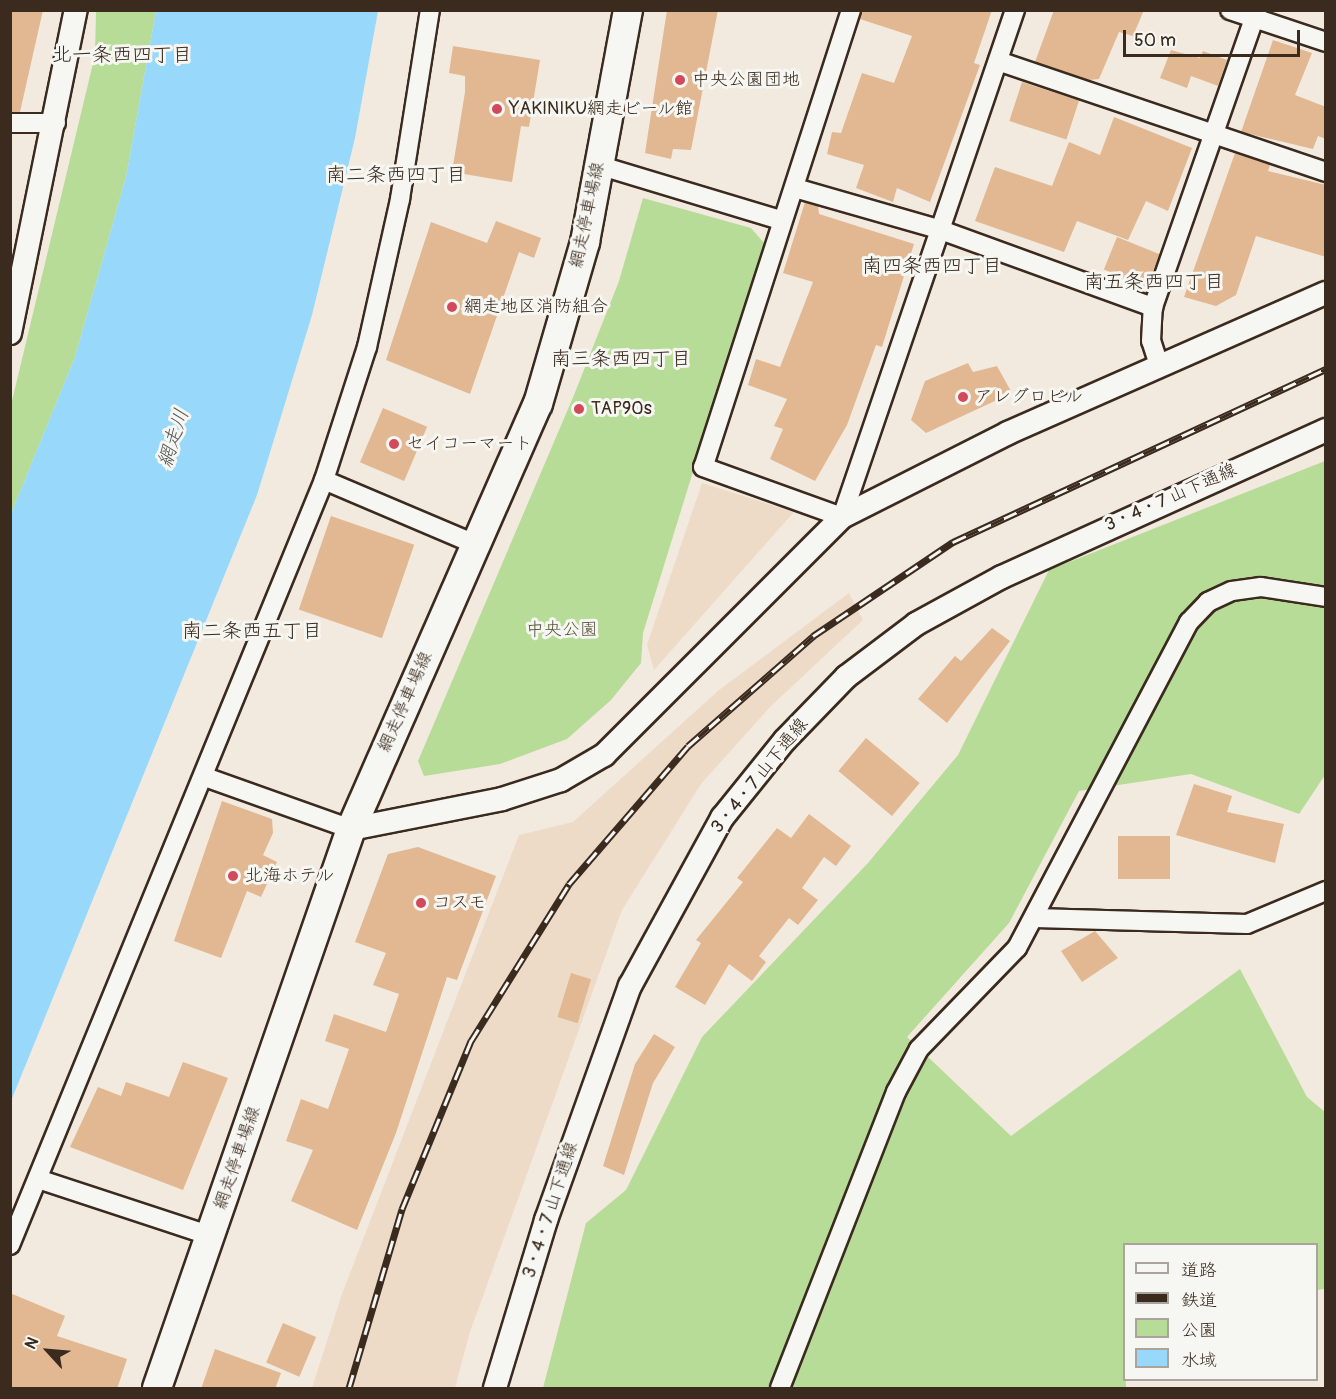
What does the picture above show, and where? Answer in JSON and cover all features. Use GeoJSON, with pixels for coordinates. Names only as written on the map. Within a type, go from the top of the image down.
{"type":"FeatureCollection","features":[{"type":"Feature","properties":{"kind":"main road","name":"網走停車場線"},"geometry":{"type":"LineString","coordinates":[[157,1389],[351,829],[538,404],[585,242],[628,10]]}},
{"type":"Feature","properties":{"kind":"street"},"geometry":{"type":"LineString","coordinates":[[10,333],[56,123],[76,10]]}},
{"type":"Feature","properties":{"kind":"street"},"geometry":{"type":"LineString","coordinates":[[10,1245],[205,777],[324,480],[372,324],[400,199],[430,10]]}},
{"type":"Feature","properties":{"kind":"street"},"geometry":{"type":"LineString","coordinates":[[842,517],[703,466],[780,220],[795,188],[851,10]]}},
{"type":"Feature","properties":{"kind":"street"},"geometry":{"type":"LineString","coordinates":[[842,517],[1015,10]]}},
{"type":"Feature","properties":{"kind":"street"},"geometry":{"type":"LineString","coordinates":[[1230,10],[1256,14],[1326,42]]}},
{"type":"Feature","properties":{"kind":"street"},"geometry":{"type":"LineString","coordinates":[[1159,365],[1151,341],[1153,307],[1256,14]]}},
{"type":"Feature","properties":{"kind":"street"},"geometry":{"type":"LineString","coordinates":[[998,61],[1326,172]]}},
{"type":"Feature","properties":{"kind":"street"},"geometry":{"type":"LineString","coordinates":[[10,123],[56,123]]}},
{"type":"Feature","properties":{"kind":"street"},"geometry":{"type":"LineString","coordinates":[[598,165],[780,220]]}},
{"type":"Feature","properties":{"kind":"street"},"geometry":{"type":"LineString","coordinates":[[795,188],[941,230],[1153,307]]}},
{"type":"Feature","properties":{"kind":"street"},"geometry":{"type":"LineString","coordinates":[[205,777],[351,829],[502,799],[561,780],[604,755],[842,517],[1159,365],[1326,293]]}},
{"type":"Feature","properties":{"kind":"street","name":"3・4・7 山下通線"},"geometry":{"type":"LineString","coordinates":[[495,1389],[550,1209],[630,986],[722,818],[785,740],[846,677],[916,624],[1023,566],[1326,430]]}},
{"type":"Feature","properties":{"kind":"street"},"geometry":{"type":"LineString","coordinates":[[324,480],[475,544]]}},
{"type":"Feature","properties":{"kind":"street"},"geometry":{"type":"LineString","coordinates":[[780,1389],[896,1092],[919,1049],[1017,948],[1035,918],[1189,622],[1208,602],[1232,591],[1261,587],[1326,597]]}},
{"type":"Feature","properties":{"kind":"street"},"geometry":{"type":"LineString","coordinates":[[1035,918],[1247,924],[1326,891]]}},
{"type":"Feature","properties":{"kind":"street"},"geometry":{"type":"LineString","coordinates":[[38,1179],[211,1236]]}},
{"type":"Feature","properties":{"kind":"shaded area"},"geometry":{"type":"Polygon","coordinates":[[[702,483],[794,512],[654,670],[647,645],[702,483]]]}},
{"type":"Feature","properties":{"kind":"shaded area"},"geometry":{"type":"Polygon","coordinates":[[[849,593],[863,620],[770,707],[701,784],[622,910],[469,1335],[455,1388],[312,1388],[342,1294],[519,835],[573,822],[719,690],[849,593]]]}},
{"type":"Feature","properties":{"kind":"green space"},"geometry":{"type":"Polygon","coordinates":[[[96,11],[156,11],[126,177],[75,357],[11,514],[11,405],[95,55],[96,11]]]}},
{"type":"Feature","properties":{"kind":"green space","name":"中央公園"},"geometry":{"type":"Polygon","coordinates":[[[643,198],[751,228],[764,243],[643,633],[641,663],[611,700],[567,739],[500,764],[424,776],[418,761],[574,395],[619,281],[643,198]]]}},
{"type":"Feature","properties":{"kind":"green space"},"geometry":{"type":"Polygon","coordinates":[[[1325,461],[1325,775],[1299,814],[1191,774],[1079,791],[1009,923],[907,1037],[1011,1136],[1240,969],[1307,1097],[1325,1112],[1325,1289],[1318,1290],[1318,1243],[1123,1243],[1123,1381],[1126,1381],[1126,1388],[543,1388],[586,1223],[626,1190],[702,1037],[868,863],[958,755],[1049,570],[1325,461]]]}},
{"type":"Feature","properties":{"kind":"water","name":"網走川"},"geometry":{"type":"Polygon","coordinates":[[[156,11],[378,11],[355,138],[312,315],[257,495],[11,1101],[11,514],[75,357],[126,177],[156,11]]]}},
{"type":"Feature","properties":{"kind":"building"},"geometry":{"type":"Polygon","coordinates":[[[10,10],[43,10],[20,112],[10,112],[10,10]]]}},
{"type":"Feature","properties":{"kind":"building","name":"中央公園団地"},"geometry":{"type":"Polygon","coordinates":[[[667,10],[718,10],[691,150],[673,149],[671,159],[645,153],[667,10]]]}},
{"type":"Feature","properties":{"kind":"building"},"geometry":{"type":"Polygon","coordinates":[[[862,10],[992,10],[974,63],[980,65],[930,202],[897,188],[893,202],[856,188],[864,165],[827,154],[832,132],[841,133],[862,73],[894,83],[912,36],[860,19],[862,10]]]}},
{"type":"Feature","properties":{"kind":"building"},"geometry":{"type":"Polygon","coordinates":[[[1054,10],[1144,10],[1133,36],[1119,32],[1099,79],[1089,80],[1035,62],[1054,10]]]}},
{"type":"Feature","properties":{"kind":"building"},"geometry":{"type":"Polygon","coordinates":[[[1273,40],[1312,53],[1295,95],[1326,107],[1326,139],[1318,136],[1313,149],[1241,132],[1273,40]]]}},
{"type":"Feature","properties":{"kind":"building","name":"YAKINIKU網走ビール館"},"geometry":{"type":"Polygon","coordinates":[[[453,46],[540,60],[529,127],[521,126],[512,182],[452,172],[465,92],[465,76],[449,73],[453,46]]]}},
{"type":"Feature","properties":{"kind":"building"},"geometry":{"type":"Polygon","coordinates":[[[1171,50],[1200,58],[1203,51],[1227,60],[1218,86],[1191,76],[1187,88],[1160,78],[1171,50]]]}},
{"type":"Feature","properties":{"kind":"building"},"geometry":{"type":"Polygon","coordinates":[[[1022,82],[1079,101],[1066,140],[1009,121],[1022,82]]]}},
{"type":"Feature","properties":{"kind":"building"},"geometry":{"type":"Polygon","coordinates":[[[1114,117],[1192,148],[1168,211],[1146,201],[1128,240],[1077,221],[1064,252],[975,221],[995,167],[1052,186],[1069,142],[1100,155],[1114,117]]]}},
{"type":"Feature","properties":{"kind":"building"},"geometry":{"type":"Polygon","coordinates":[[[1235,153],[1270,165],[1268,171],[1326,185],[1326,257],[1256,236],[1236,295],[1216,306],[1184,297],[1235,153]]]}},
{"type":"Feature","properties":{"kind":"building"},"geometry":{"type":"Polygon","coordinates":[[[805,202],[818,206],[819,214],[914,244],[882,347],[876,345],[847,425],[815,481],[770,459],[783,429],[774,426],[787,399],[748,385],[756,359],[780,367],[813,282],[783,273],[805,202]]]}},
{"type":"Feature","properties":{"kind":"building","name":"網走地区消防組合"},"geometry":{"type":"Polygon","coordinates":[[[496,221],[541,238],[534,258],[519,252],[470,394],[386,360],[431,222],[487,243],[496,221]]]}},
{"type":"Feature","properties":{"kind":"building"},"geometry":{"type":"Polygon","coordinates":[[[1117,237],[1160,254],[1147,287],[1104,269],[1117,237]]]}},
{"type":"Feature","properties":{"kind":"building","name":"アレグロビル"},"geometry":{"type":"Polygon","coordinates":[[[968,363],[973,372],[997,366],[1012,393],[926,433],[911,420],[925,381],[968,363]]]}},
{"type":"Feature","properties":{"kind":"building"},"geometry":{"type":"Polygon","coordinates":[[[383,408],[427,427],[404,481],[360,462],[383,408]]]}},
{"type":"Feature","properties":{"kind":"building"},"geometry":{"type":"Polygon","coordinates":[[[331,516],[414,545],[382,638],[299,610],[331,516]]]}},
{"type":"Feature","properties":{"kind":"building"},"geometry":{"type":"Polygon","coordinates":[[[992,628],[1010,641],[947,723],[918,699],[955,656],[961,661],[992,628]]]}},
{"type":"Feature","properties":{"kind":"building"},"geometry":{"type":"Polygon","coordinates":[[[866,738],[920,783],[892,816],[838,771],[866,738]]]}},
{"type":"Feature","properties":{"kind":"building"},"geometry":{"type":"Polygon","coordinates":[[[1194,784],[1232,796],[1227,812],[1284,824],[1275,863],[1176,835],[1194,784]]]}},
{"type":"Feature","properties":{"kind":"building","name":"北海ホテル"},"geometry":{"type":"Polygon","coordinates":[[[222,801],[272,819],[273,833],[263,855],[277,862],[261,897],[247,891],[221,958],[174,941],[222,801]]]}},
{"type":"Feature","properties":{"kind":"building"},"geometry":{"type":"Polygon","coordinates":[[[809,814],[851,846],[836,866],[824,857],[802,888],[818,900],[798,925],[789,918],[759,956],[766,962],[752,981],[729,964],[705,1005],[675,987],[701,943],[696,940],[743,882],[737,878],[777,828],[791,838],[809,814]]]}},
{"type":"Feature","properties":{"kind":"building"},"geometry":{"type":"Polygon","coordinates":[[[1118,836],[1170,836],[1170,879],[1118,879],[1118,836]]]}},
{"type":"Feature","properties":{"kind":"building"},"geometry":{"type":"Polygon","coordinates":[[[418,847],[496,876],[457,980],[447,977],[396,1133],[357,1230],[291,1201],[313,1150],[286,1141],[301,1099],[328,1109],[349,1049],[325,1041],[334,1014],[386,1032],[399,994],[373,985],[386,953],[355,942],[388,854],[418,847]]]}},
{"type":"Feature","properties":{"kind":"building"},"geometry":{"type":"Polygon","coordinates":[[[1095,931],[1118,958],[1082,982],[1061,951],[1095,931]]]}},
{"type":"Feature","properties":{"kind":"building"},"geometry":{"type":"Polygon","coordinates":[[[571,973],[591,979],[578,1023],[558,1017],[571,973]]]}},
{"type":"Feature","properties":{"kind":"building"},"geometry":{"type":"Polygon","coordinates":[[[654,1034],[675,1047],[653,1083],[624,1175],[603,1166],[635,1064],[654,1034]]]}},
{"type":"Feature","properties":{"kind":"building"},"geometry":{"type":"Polygon","coordinates":[[[183,1062],[228,1078],[183,1190],[70,1147],[98,1087],[121,1096],[126,1082],[169,1097],[183,1062]]]}},
{"type":"Feature","properties":{"kind":"building"},"geometry":{"type":"Polygon","coordinates":[[[10,1293],[65,1316],[57,1336],[127,1359],[117,1389],[10,1389],[10,1293]]]}},
{"type":"Feature","properties":{"kind":"building"},"geometry":{"type":"Polygon","coordinates":[[[283,1323],[316,1337],[299,1377],[266,1363],[283,1323]]]}},
{"type":"Feature","properties":{"kind":"building"},"geometry":{"type":"Polygon","coordinates":[[[215,1349],[281,1373],[275,1389],[201,1389],[215,1349]]]}},
{"type":"Feature","properties":{"kind":"railway"},"geometry":{"type":"LineString","coordinates":[[349,1388],[402,1209],[471,1041],[569,884],[688,746],[813,636],[953,542],[1326,369]]}},
{"type":"Feature","properties":{"kind":"place","name":"中央公園団地"},"geometry":{"type":"Point","coordinates":[680,80]}},
{"type":"Feature","properties":{"kind":"place","name":"YAKINIKU網走ビール館"},"geometry":{"type":"Point","coordinates":[497,109]}},
{"type":"Feature","properties":{"kind":"place","name":"網走地区消防組合"},"geometry":{"type":"Point","coordinates":[452,307]}},
{"type":"Feature","properties":{"kind":"place","name":"アレグロビル"},"geometry":{"type":"Point","coordinates":[963,397]}},
{"type":"Feature","properties":{"kind":"place","name":"TAP90s"},"geometry":{"type":"Point","coordinates":[579,409]}},
{"type":"Feature","properties":{"kind":"place","name":"セイコーマート"},"geometry":{"type":"Point","coordinates":[394,444]}},
{"type":"Feature","properties":{"kind":"place","name":"北海ホテル"},"geometry":{"type":"Point","coordinates":[233,876]}},
{"type":"Feature","properties":{"kind":"place","name":"コスモ"},"geometry":{"type":"Point","coordinates":[421,903]}},
{"type":"Feature","properties":{"kind":"district","name":"北一条西四丁目"},"geometry":{"type":"Point","coordinates":[122,54]}},
{"type":"Feature","properties":{"kind":"district","name":"南二条西四丁目"},"geometry":{"type":"Point","coordinates":[396,174]}},
{"type":"Feature","properties":{"kind":"district","name":"南四条西四丁目"},"geometry":{"type":"Point","coordinates":[932,265]}},
{"type":"Feature","properties":{"kind":"district","name":"南五条西四丁目"},"geometry":{"type":"Point","coordinates":[1154,281]}},
{"type":"Feature","properties":{"kind":"district","name":"南三条西四丁目"},"geometry":{"type":"Point","coordinates":[621,358]}},
{"type":"Feature","properties":{"kind":"district","name":"南二条西五丁目"},"geometry":{"type":"Point","coordinates":[252,630]}}]}
